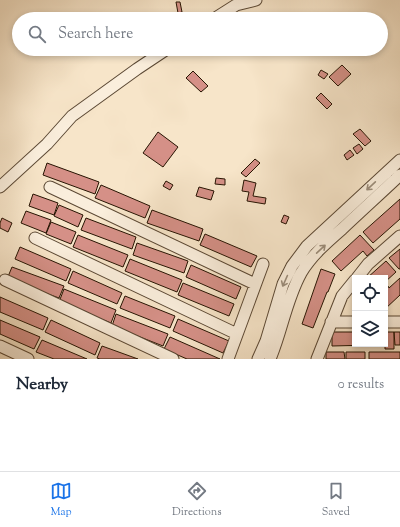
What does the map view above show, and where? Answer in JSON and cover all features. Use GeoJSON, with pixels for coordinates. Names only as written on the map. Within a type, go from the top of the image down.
{"type":"FeatureCollection","features":[{"type":"Feature","properties":{"kind":"street"},"geometry":{"type":"LineString","coordinates":[[225,12],[236,5],[256,0]]}},
{"type":"Feature","properties":{"kind":"street"},"geometry":{"type":"LineString","coordinates":[[0,188],[47,144],[72,116],[156,56]]}},
{"type":"Feature","properties":{"kind":"street"},"geometry":{"type":"LineString","coordinates":[[258,359],[266,341],[283,284],[292,266],[307,246],[400,160]]}},
{"type":"Feature","properties":{"kind":"street"},"geometry":{"type":"LineString","coordinates":[[270,359],[276,345],[294,288],[302,272],[315,254],[400,175]]}},
{"type":"Feature","properties":{"kind":"street"},"geometry":{"type":"LineString","coordinates":[[50,187],[255,284]]}},
{"type":"Feature","properties":{"kind":"street"},"geometry":{"type":"LineString","coordinates":[[359,275],[368,264],[400,236]]}},
{"type":"Feature","properties":{"kind":"street"},"geometry":{"type":"LineString","coordinates":[[35,238],[237,334]]}},
{"type":"Feature","properties":{"kind":"street"},"geometry":{"type":"LineString","coordinates":[[228,359],[263,264]]}},
{"type":"Feature","properties":{"kind":"street"},"geometry":{"type":"LineString","coordinates":[[6,280],[173,359]]}},
{"type":"Feature","properties":{"kind":"street"},"geometry":{"type":"LineString","coordinates":[[317,359],[342,296],[352,284]]}},
{"type":"Feature","properties":{"kind":"street"},"geometry":{"type":"LineString","coordinates":[[388,322],[400,321]]}},
{"type":"Feature","properties":{"kind":"street"},"geometry":{"type":"LineString","coordinates":[[331,322],[352,322]]}},
{"type":"Feature","properties":{"kind":"street"},"geometry":{"type":"LineString","coordinates":[[0,346],[28,359]]}},
{"type":"Feature","properties":{"kind":"building"},"geometry":{"type":"Polygon","coordinates":[[[176,2],[180,2],[182,12],[178,12],[176,2]]]}},
{"type":"Feature","properties":{"kind":"building"},"geometry":{"type":"Polygon","coordinates":[[[342,65],[351,74],[338,86],[329,77],[342,65]]]}},
{"type":"Feature","properties":{"kind":"building"},"geometry":{"type":"Polygon","coordinates":[[[321,70],[328,74],[324,79],[318,75],[321,70]]]}},
{"type":"Feature","properties":{"kind":"building"},"geometry":{"type":"Polygon","coordinates":[[[193,71],[208,86],[201,92],[186,78],[193,71]]]}},
{"type":"Feature","properties":{"kind":"building"},"geometry":{"type":"Polygon","coordinates":[[[321,93],[332,104],[327,109],[316,98],[321,93]]]}},
{"type":"Feature","properties":{"kind":"building"},"geometry":{"type":"Polygon","coordinates":[[[360,129],[371,141],[365,146],[353,134],[360,129]]]}},
{"type":"Feature","properties":{"kind":"building"},"geometry":{"type":"Polygon","coordinates":[[[158,132],[178,147],[163,167],[143,153],[158,132]]]}},
{"type":"Feature","properties":{"kind":"building"},"geometry":{"type":"Polygon","coordinates":[[[359,144],[363,149],[357,154],[353,148],[359,144]]]}},
{"type":"Feature","properties":{"kind":"building"},"geometry":{"type":"Polygon","coordinates":[[[350,150],[354,155],[347,160],[344,155],[350,150]]]}},
{"type":"Feature","properties":{"kind":"building"},"geometry":{"type":"Polygon","coordinates":[[[255,159],[260,163],[246,177],[241,173],[255,159]]]}},
{"type":"Feature","properties":{"kind":"building"},"geometry":{"type":"Polygon","coordinates":[[[47,163],[99,182],[95,194],[43,175],[47,163]]]}},
{"type":"Feature","properties":{"kind":"building"},"geometry":{"type":"Polygon","coordinates":[[[216,178],[225,179],[225,185],[215,184],[216,178]]]}},
{"type":"Feature","properties":{"kind":"building"},"geometry":{"type":"Polygon","coordinates":[[[244,180],[256,183],[253,196],[266,198],[265,204],[247,201],[249,192],[242,191],[244,180]]]}},
{"type":"Feature","properties":{"kind":"building"},"geometry":{"type":"Polygon","coordinates":[[[166,181],[173,185],[170,190],[163,186],[166,181]]]}},
{"type":"Feature","properties":{"kind":"building"},"geometry":{"type":"Polygon","coordinates":[[[101,185],[150,206],[145,218],[95,198],[101,185]]]}},
{"type":"Feature","properties":{"kind":"building"},"geometry":{"type":"Polygon","coordinates":[[[199,187],[214,191],[211,200],[196,196],[199,187]]]}},
{"type":"Feature","properties":{"kind":"building"},"geometry":{"type":"Polygon","coordinates":[[[33,194],[58,203],[54,215],[29,206],[33,194]]]}},
{"type":"Feature","properties":{"kind":"building"},"geometry":{"type":"Polygon","coordinates":[[[400,199],[400,219],[373,243],[363,232],[400,199]]]}},
{"type":"Feature","properties":{"kind":"building"},"geometry":{"type":"Polygon","coordinates":[[[59,205],[83,215],[78,227],[54,216],[59,205]]]}},
{"type":"Feature","properties":{"kind":"building"},"geometry":{"type":"Polygon","coordinates":[[[152,210],[203,229],[199,241],[147,223],[152,210]]]}},
{"type":"Feature","properties":{"kind":"building"},"geometry":{"type":"Polygon","coordinates":[[[26,211],[51,220],[46,233],[21,223],[26,211]]]}},
{"type":"Feature","properties":{"kind":"building"},"geometry":{"type":"Polygon","coordinates":[[[284,215],[289,217],[286,224],[281,222],[284,215]]]}},
{"type":"Feature","properties":{"kind":"building"},"geometry":{"type":"Polygon","coordinates":[[[2,218],[12,223],[8,232],[0,228],[2,218]]]}},
{"type":"Feature","properties":{"kind":"building"},"geometry":{"type":"Polygon","coordinates":[[[86,218],[136,237],[132,249],[81,230],[86,218]]]}},
{"type":"Feature","properties":{"kind":"building"},"geometry":{"type":"Polygon","coordinates":[[[51,222],[76,232],[71,244],[46,234],[51,222]]]}},
{"type":"Feature","properties":{"kind":"building"},"geometry":{"type":"Polygon","coordinates":[[[205,234],[257,256],[251,267],[200,245],[205,234]]]}},
{"type":"Feature","properties":{"kind":"building"},"geometry":{"type":"Polygon","coordinates":[[[78,235],[128,255],[123,267],[73,247],[78,235]]]}},
{"type":"Feature","properties":{"kind":"building"},"geometry":{"type":"Polygon","coordinates":[[[360,235],[374,250],[367,256],[363,251],[341,271],[332,261],[360,235]]]}},
{"type":"Feature","properties":{"kind":"building"},"geometry":{"type":"Polygon","coordinates":[[[137,243],[188,261],[184,273],[133,255],[137,243]]]}},
{"type":"Feature","properties":{"kind":"building"},"geometry":{"type":"Polygon","coordinates":[[[20,247],[71,269],[66,281],[15,259],[20,247]]]}},
{"type":"Feature","properties":{"kind":"building"},"geometry":{"type":"Polygon","coordinates":[[[400,249],[400,269],[399,269],[389,258],[400,249]]]}},
{"type":"Feature","properties":{"kind":"building"},"geometry":{"type":"Polygon","coordinates":[[[130,259],[182,280],[177,292],[125,271],[130,259]]]}},
{"type":"Feature","properties":{"kind":"building"},"geometry":{"type":"Polygon","coordinates":[[[386,261],[396,272],[388,279],[388,275],[370,275],[386,261]]]}},
{"type":"Feature","properties":{"kind":"building"},"geometry":{"type":"Polygon","coordinates":[[[191,265],[241,287],[236,299],[186,277],[191,265]]]}},
{"type":"Feature","properties":{"kind":"building"},"geometry":{"type":"Polygon","coordinates":[[[12,267],[64,286],[59,298],[7,279],[12,267]]]}},
{"type":"Feature","properties":{"kind":"building"},"geometry":{"type":"Polygon","coordinates":[[[321,269],[335,274],[313,328],[302,324],[321,269]]]}},
{"type":"Feature","properties":{"kind":"building"},"geometry":{"type":"Polygon","coordinates":[[[73,271],[122,293],[117,304],[68,283],[73,271]]]}},
{"type":"Feature","properties":{"kind":"building"},"geometry":{"type":"Polygon","coordinates":[[[400,278],[400,295],[388,306],[388,286],[389,288],[400,278]]]}},
{"type":"Feature","properties":{"kind":"building"},"geometry":{"type":"Polygon","coordinates":[[[183,283],[234,304],[229,316],[178,295],[183,283]]]}},
{"type":"Feature","properties":{"kind":"building"},"geometry":{"type":"Polygon","coordinates":[[[64,289],[116,310],[111,323],[59,302],[64,289]]]}},
{"type":"Feature","properties":{"kind":"building"},"geometry":{"type":"Polygon","coordinates":[[[125,296],[175,316],[170,328],[120,308],[125,296]]]}},
{"type":"Feature","properties":{"kind":"building"},"geometry":{"type":"Polygon","coordinates":[[[0,297],[48,318],[43,330],[0,312],[0,297]]]}},
{"type":"Feature","properties":{"kind":"building"},"geometry":{"type":"Polygon","coordinates":[[[116,314],[168,334],[163,346],[112,326],[116,314]]]}},
{"type":"Feature","properties":{"kind":"building"},"geometry":{"type":"Polygon","coordinates":[[[178,319],[229,341],[223,353],[173,331],[178,319]]]}},
{"type":"Feature","properties":{"kind":"building"},"geometry":{"type":"Polygon","coordinates":[[[0,320],[40,337],[34,349],[0,334],[0,320]]]}},
{"type":"Feature","properties":{"kind":"building"},"geometry":{"type":"Polygon","coordinates":[[[51,320],[100,343],[95,355],[45,332],[51,320]]]}},
{"type":"Feature","properties":{"kind":"building"},"geometry":{"type":"Polygon","coordinates":[[[332,332],[352,332],[352,346],[332,346],[332,332]]]}},
{"type":"Feature","properties":{"kind":"building"},"geometry":{"type":"Polygon","coordinates":[[[388,332],[394,332],[394,349],[385,349],[385,347],[388,347],[388,332]]]}},
{"type":"Feature","properties":{"kind":"building"},"geometry":{"type":"Polygon","coordinates":[[[394,332],[400,332],[400,345],[395,345],[394,332]]]}},
{"type":"Feature","properties":{"kind":"building"},"geometry":{"type":"Polygon","coordinates":[[[170,337],[220,359],[187,359],[164,349],[170,337]]]}},
{"type":"Feature","properties":{"kind":"building"},"geometry":{"type":"Polygon","coordinates":[[[42,340],[87,359],[54,359],[36,352],[42,340]]]}},
{"type":"Feature","properties":{"kind":"building"},"geometry":{"type":"Polygon","coordinates":[[[102,346],[138,359],[97,358],[102,346]]]}},
{"type":"Feature","properties":{"kind":"building"},"geometry":{"type":"Polygon","coordinates":[[[326,352],[344,352],[345,359],[326,359],[326,352]]]}},
{"type":"Feature","properties":{"kind":"building"},"geometry":{"type":"Polygon","coordinates":[[[346,352],[365,352],[365,359],[346,359],[346,352]]]}},
{"type":"Feature","properties":{"kind":"building"},"geometry":{"type":"Polygon","coordinates":[[[369,352],[400,352],[400,359],[369,359],[369,352]]]}}]}
